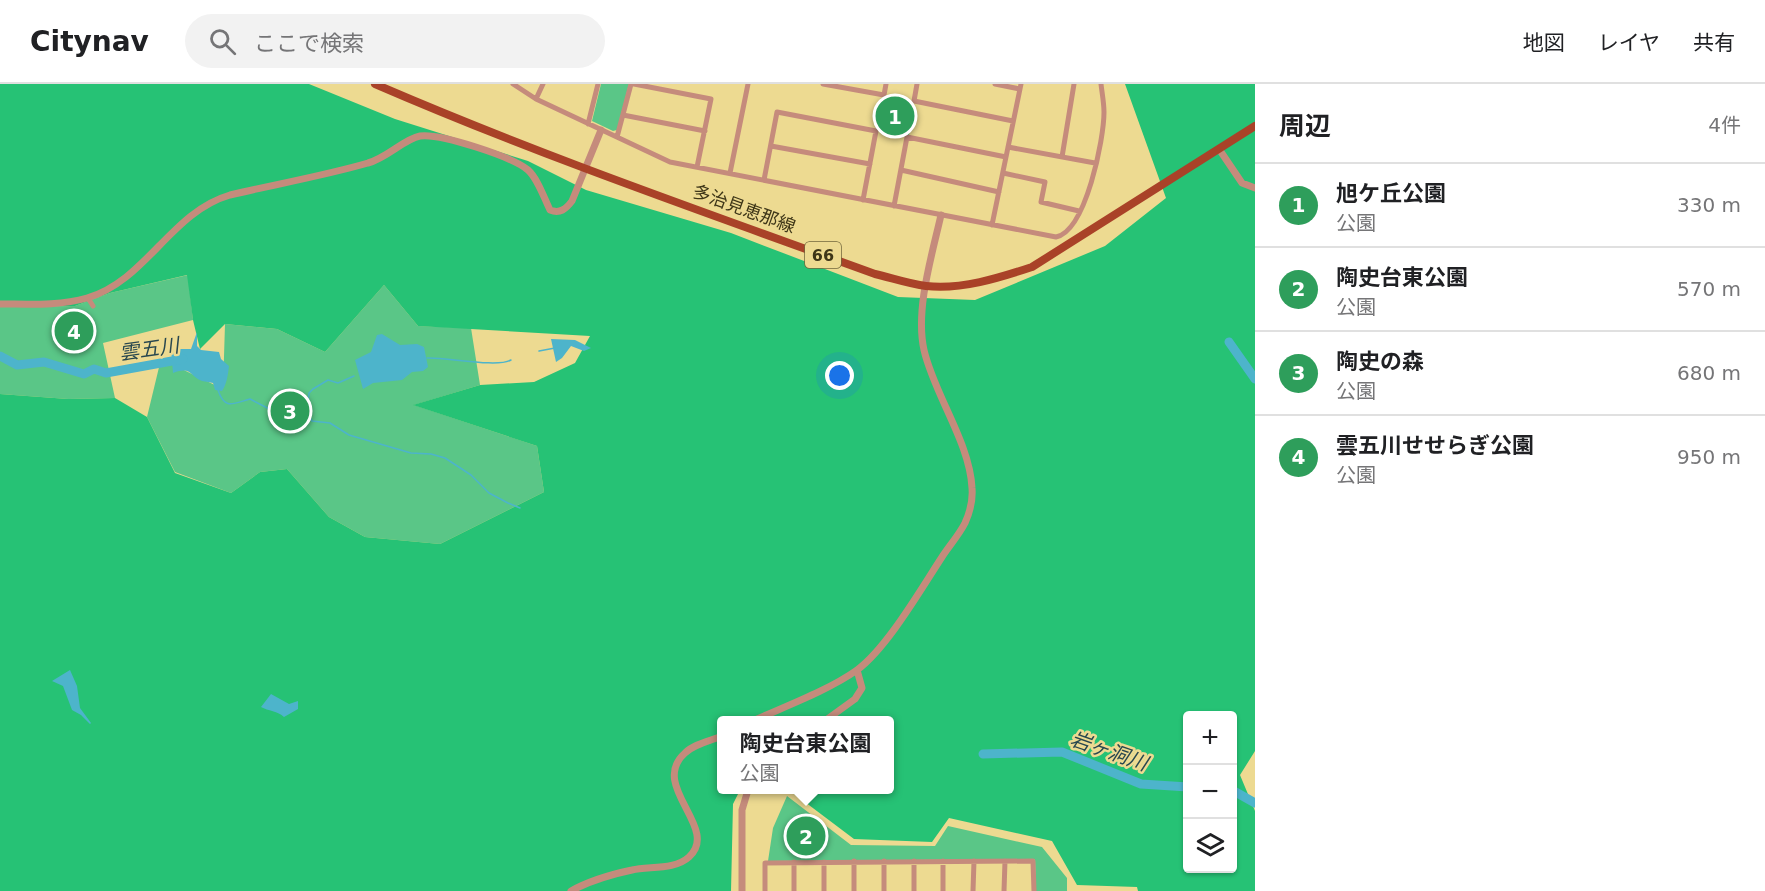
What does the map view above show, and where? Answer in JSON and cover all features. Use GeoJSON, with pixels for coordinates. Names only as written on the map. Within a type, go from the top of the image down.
{"type":"FeatureCollection","features":[{"type":"Feature","properties":{"kind":"main road","name":"多治見恵那線"},"geometry":{"type":"LineString","coordinates":[[375,84],[586,169],[875,274],[938,287],[972,283],[1032,267],[1255,126]]}},
{"type":"Feature","properties":{"kind":"street"},"geometry":{"type":"LineString","coordinates":[[513,84],[536,99],[670,162],[1056,237],[1062,236],[1073,224],[1091,183],[1104,112],[1101,84]]}},
{"type":"Feature","properties":{"kind":"street"},"geometry":{"type":"LineString","coordinates":[[536,99],[543,84]]}},
{"type":"Feature","properties":{"kind":"street"},"geometry":{"type":"LineString","coordinates":[[588,124],[598,84]]}},
{"type":"Feature","properties":{"kind":"street"},"geometry":{"type":"LineString","coordinates":[[617,137],[633,84],[711,99],[697,167]]}},
{"type":"Feature","properties":{"kind":"street"},"geometry":{"type":"LineString","coordinates":[[730,173],[748,84]]}},
{"type":"Feature","properties":{"kind":"street"},"geometry":{"type":"LineString","coordinates":[[823,84],[884,95],[886,84]]}},
{"type":"Feature","properties":{"kind":"street"},"geometry":{"type":"LineString","coordinates":[[917,84],[914,101],[1013,121]]}},
{"type":"Feature","properties":{"kind":"street"},"geometry":{"type":"LineString","coordinates":[[992,225],[1020,87],[995,84]]}},
{"type":"Feature","properties":{"kind":"street"},"geometry":{"type":"LineString","coordinates":[[1062,157],[1074,84]]}},
{"type":"Feature","properties":{"kind":"street"},"geometry":{"type":"LineString","coordinates":[[764,180],[777,112],[876,130],[863,200]]}},
{"type":"Feature","properties":{"kind":"street"},"geometry":{"type":"LineString","coordinates":[[623,115],[705,131]]}},
{"type":"Feature","properties":{"kind":"street"},"geometry":{"type":"LineString","coordinates":[[0,304],[65,302],[88,298],[121,281],[139,267],[177,228],[210,202],[230,195],[367,163],[390,154],[411,139],[421,136],[472,146],[520,164],[530,172],[550,210],[555,212],[568,208],[572,201],[601,130]]}},
{"type":"Feature","properties":{"kind":"street"},"geometry":{"type":"LineString","coordinates":[[894,206],[907,137],[1006,157]]}},
{"type":"Feature","properties":{"kind":"street"},"geometry":{"type":"LineString","coordinates":[[771,146],[870,164]]}},
{"type":"Feature","properties":{"kind":"street"},"geometry":{"type":"LineString","coordinates":[[1008,147],[1095,163]]}},
{"type":"Feature","properties":{"kind":"street"},"geometry":{"type":"LineString","coordinates":[[1219,150],[1242,183],[1255,188]]}},
{"type":"Feature","properties":{"kind":"street"},"geometry":{"type":"LineString","coordinates":[[901,170],[999,192]]}},
{"type":"Feature","properties":{"kind":"street"},"geometry":{"type":"LineString","coordinates":[[1003,173],[1045,182],[1041,202],[1079,211]]}},
{"type":"Feature","properties":{"kind":"street"},"geometry":{"type":"LineString","coordinates":[[764,716],[857,670],[888,635],[961,530],[969,512],[972,499],[971,480],[966,458],[924,351],[922,331],[926,286],[941,215]]}},
{"type":"Feature","properties":{"kind":"street"},"geometry":{"type":"LineString","coordinates":[[88,298],[93,306]]}},
{"type":"Feature","properties":{"kind":"street"},"geometry":{"type":"LineString","coordinates":[[832,716],[855,699],[862,688],[857,670]]}},
{"type":"Feature","properties":{"kind":"street"},"geometry":{"type":"LineString","coordinates":[[571,891],[629,870],[672,865],[691,856],[698,837],[675,787],[674,772],[684,753],[717,738]]}},
{"type":"Feature","properties":{"kind":"street"},"geometry":{"type":"LineString","coordinates":[[742,891],[742,810],[747,794]]}},
{"type":"Feature","properties":{"kind":"street"},"geometry":{"type":"LineString","coordinates":[[854,861],[854,891]]}},
{"type":"Feature","properties":{"kind":"street"},"geometry":{"type":"LineString","coordinates":[[884,861],[884,891]]}},
{"type":"Feature","properties":{"kind":"street"},"geometry":{"type":"LineString","coordinates":[[914,861],[914,891]]}},
{"type":"Feature","properties":{"kind":"street"},"geometry":{"type":"LineString","coordinates":[[943,861],[943,891]]}},
{"type":"Feature","properties":{"kind":"street"},"geometry":{"type":"LineString","coordinates":[[974,861],[974,891]]}},
{"type":"Feature","properties":{"kind":"street"},"geometry":{"type":"LineString","coordinates":[[1005,861],[1005,891]]}},
{"type":"Feature","properties":{"kind":"street"},"geometry":{"type":"LineString","coordinates":[[765,891],[765,863],[1034,861],[1034,891]]}},
{"type":"Feature","properties":{"kind":"street"},"geometry":{"type":"LineString","coordinates":[[794,862],[794,891]]}},
{"type":"Feature","properties":{"kind":"street"},"geometry":{"type":"LineString","coordinates":[[824,862],[824,891]]}},
{"type":"Feature","properties":{"kind":"green space"},"geometry":{"type":"Polygon","coordinates":[[[0,84],[309,84],[395,119],[528,161],[586,190],[731,233],[898,297],[975,300],[1105,246],[1166,198],[1125,84],[1255,84],[1255,751],[1240,775],[1255,811],[1255,891],[1138,891],[1137,887],[1077,885],[1052,841],[949,818],[932,842],[854,839],[794,794],[894,794],[894,716],[717,716],[717,794],[738,794],[733,804],[731,891],[0,891],[0,394],[68,399],[115,398],[147,417],[175,473],[231,493],[260,472],[287,469],[329,517],[365,537],[440,544],[544,492],[537,446],[413,405],[480,385],[534,382],[575,363],[590,336],[418,326],[384,285],[325,352],[277,329],[225,324],[200,349],[193,320],[187,275],[110,293],[75,306],[0,307],[0,84]]]}},
{"type":"Feature","properties":{"kind":"green space"},"geometry":{"type":"Polygon","coordinates":[[[601,84],[629,84],[617,130],[613,131],[592,121],[601,84]]]}},
{"type":"Feature","properties":{"kind":"green space"},"geometry":{"type":"Polygon","coordinates":[[[881,98],[914,104],[909,135],[876,128],[881,98]]]}},
{"type":"Feature","properties":{"kind":"green space"},"geometry":{"type":"Polygon","coordinates":[[[188,275],[193,320],[103,343],[115,398],[68,399],[0,394],[0,307],[75,306],[110,293],[188,275]]]}},
{"type":"Feature","properties":{"kind":"green space"},"geometry":{"type":"Polygon","coordinates":[[[384,285],[418,326],[471,328],[480,385],[414,405],[537,446],[544,492],[440,544],[365,537],[329,517],[287,469],[260,472],[231,493],[175,472],[147,417],[161,359],[223,389],[225,324],[277,329],[325,352],[384,285]]]}},
{"type":"Feature","properties":{"kind":"green space"},"geometry":{"type":"Polygon","coordinates":[[[787,796],[851,845],[935,846],[948,826],[1042,847],[1067,878],[1067,891],[1036,891],[1035,859],[768,861],[773,828],[787,796]]]}},
{"type":"Feature","properties":{"kind":"water"},"geometry":{"type":"Polygon","coordinates":[[[197,332],[197,346],[201,350],[219,352],[221,359],[229,366],[222,391],[215,390],[213,383],[202,381],[190,372],[173,373],[171,349],[191,349],[197,332]]]}},
{"type":"Feature","properties":{"kind":"water"},"geometry":{"type":"Polygon","coordinates":[[[382,334],[400,345],[417,344],[424,347],[428,367],[423,371],[412,372],[402,380],[373,383],[363,389],[355,360],[371,352],[377,335],[382,334]]]}},
{"type":"Feature","properties":{"kind":"water"},"geometry":{"type":"Polygon","coordinates":[[[551,339],[575,340],[591,348],[584,351],[571,346],[556,362],[551,339]]]}},
{"type":"Feature","properties":{"kind":"water"},"geometry":{"type":"Polygon","coordinates":[[[70,670],[77,686],[80,708],[90,724],[72,710],[63,686],[52,681],[70,670]]]}},
{"type":"Feature","properties":{"kind":"water"},"geometry":{"type":"Polygon","coordinates":[[[271,694],[289,704],[298,701],[298,709],[284,717],[261,707],[271,694]]]}},
{"type":"Feature","properties":{"kind":"waterway"},"geometry":{"type":"LineString","coordinates":[[1229,342],[1255,379]]}},
{"type":"Feature","properties":{"kind":"waterway"},"geometry":{"type":"LineString","coordinates":[[539,351],[555,348]]}},
{"type":"Feature","properties":{"kind":"waterway","name":"雲五川"},"geometry":{"type":"LineString","coordinates":[[0,356],[17,365],[44,362],[84,374],[94,369],[106,373],[183,359]]}},
{"type":"Feature","properties":{"kind":"waterway"},"geometry":{"type":"LineString","coordinates":[[427,358],[483,363],[511,360]]}},
{"type":"Feature","properties":{"kind":"waterway"},"geometry":{"type":"LineString","coordinates":[[218,390],[227,403],[250,399],[279,414],[302,410],[308,404],[309,393],[328,380],[338,383],[354,376]]}},
{"type":"Feature","properties":{"kind":"waterway"},"geometry":{"type":"LineString","coordinates":[[304,408],[312,421],[330,423],[349,435],[411,453],[431,454],[445,458],[471,475],[489,493],[520,508]]}},
{"type":"Feature","properties":{"kind":"waterway","name":"岩ヶ洞川"},"geometry":{"type":"LineString","coordinates":[[983,754],[1062,752],[1141,784],[1183,787]]}},
{"type":"Feature","properties":{"kind":"waterway","name":"岩ヶ洞川"},"geometry":{"type":"LineString","coordinates":[[1237,793],[1255,803]]}},
{"type":"Feature","properties":{"kind":"place","name":"旭ケ丘公園"},"geometry":{"type":"Point","coordinates":[895,116]}},
{"type":"Feature","properties":{"kind":"place","name":"雲五川せせらぎ公園"},"geometry":{"type":"Point","coordinates":[74,331]}},
{"type":"Feature","properties":{"kind":"place","name":"陶史の森"},"geometry":{"type":"Point","coordinates":[290,411]}},
{"type":"Feature","properties":{"kind":"place","name":"陶史台東公園"},"geometry":{"type":"Point","coordinates":[806,836]}}]}
